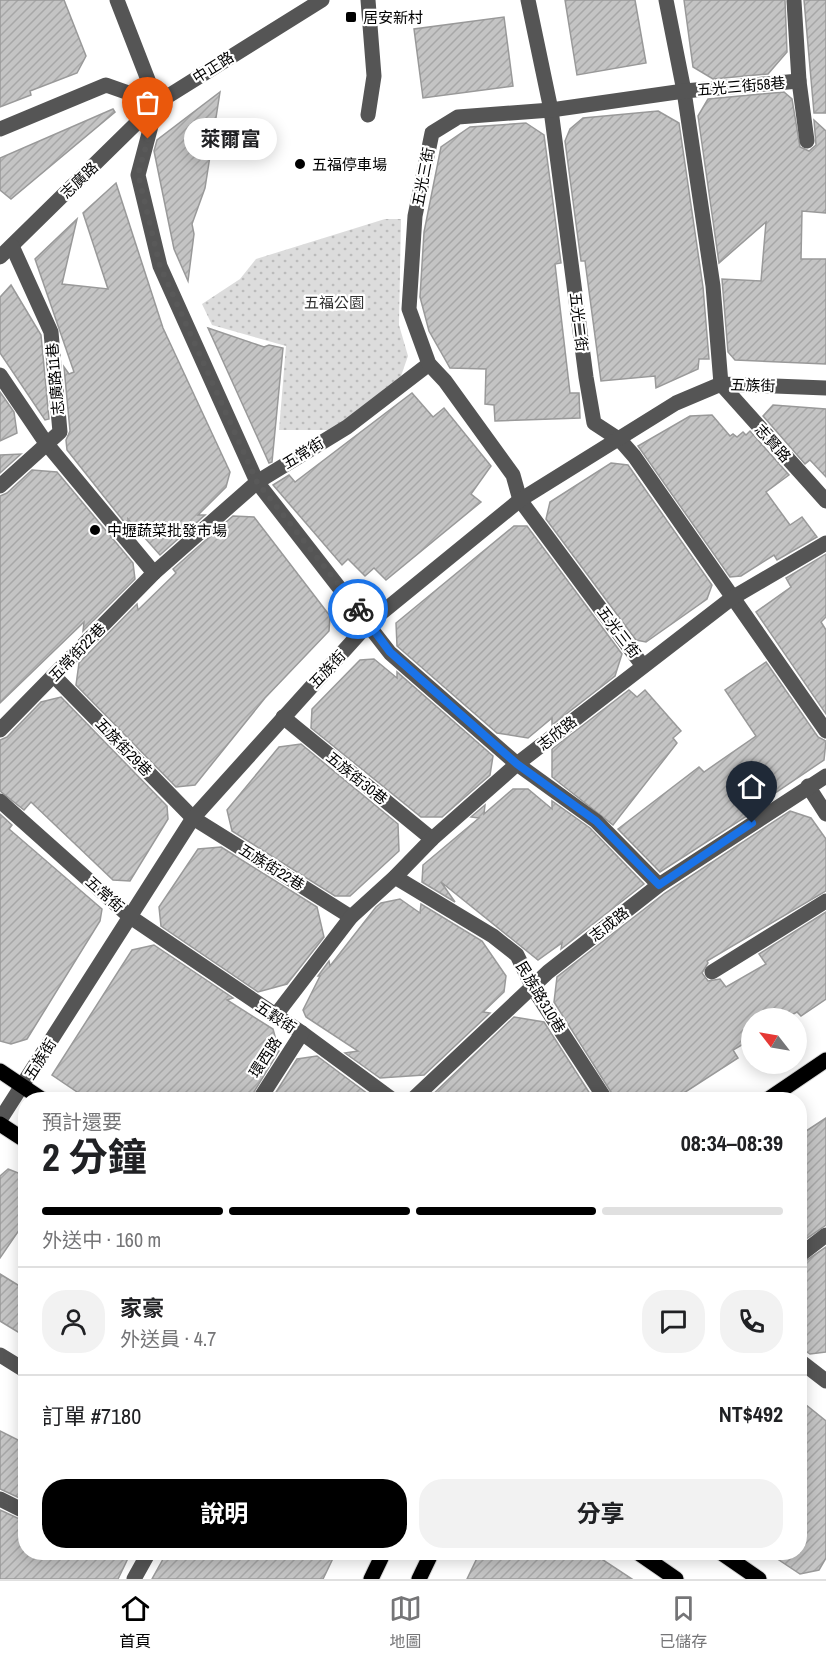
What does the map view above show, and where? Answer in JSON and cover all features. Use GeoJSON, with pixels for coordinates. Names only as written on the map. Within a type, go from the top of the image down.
{"type":"FeatureCollection","features":[{"type":"Feature","properties":{"kind":"main road"},"geometry":{"type":"LineString","coordinates":[[779,1092],[826,1060]]}},
{"type":"Feature","properties":{"kind":"main road"},"geometry":{"type":"LineString","coordinates":[[0,1071],[32,1092]]}},
{"type":"Feature","properties":{"kind":"main road"},"geometry":{"type":"LineString","coordinates":[[0,1122],[18,1135]]}},
{"type":"Feature","properties":{"kind":"main road"},"geometry":{"type":"LineString","coordinates":[[371,1579],[380,1560]]}},
{"type":"Feature","properties":{"kind":"main road"},"geometry":{"type":"LineString","coordinates":[[419,1579],[428,1560]]}},
{"type":"Feature","properties":{"kind":"main road"},"geometry":{"type":"LineString","coordinates":[[649,1560],[676,1579]]}},
{"type":"Feature","properties":{"kind":"main road"},"geometry":{"type":"LineString","coordinates":[[732,1560],[759,1579]]}},
{"type":"Feature","properties":{"kind":"street"},"geometry":{"type":"LineString","coordinates":[[117,0],[158,103],[138,174],[160,266],[257,482],[390,652],[517,764],[596,821],[659,885]]}},
{"type":"Feature","properties":{"kind":"street","name":"中正路"},"geometry":{"type":"LineString","coordinates":[[158,103],[322,0]]}},
{"type":"Feature","properties":{"kind":"street"},"geometry":{"type":"LineString","coordinates":[[368,0],[374,76],[368,115]]}},
{"type":"Feature","properties":{"kind":"street","name":"五光二街"},"geometry":{"type":"LineString","coordinates":[[528,0],[551,110],[594,423],[620,440],[634,456],[826,731]]}},
{"type":"Feature","properties":{"kind":"street"},"geometry":{"type":"LineString","coordinates":[[666,0],[684,91],[713,286],[721,384]]}},
{"type":"Feature","properties":{"kind":"street","name":"五光三街58巷"},"geometry":{"type":"LineString","coordinates":[[794,1],[799,81],[807,141]]}},
{"type":"Feature","properties":{"kind":"street","name":"五光三街58巷"},"geometry":{"type":"LineString","coordinates":[[684,91],[799,81]]}},
{"type":"Feature","properties":{"kind":"street"},"geometry":{"type":"LineString","coordinates":[[0,129],[106,86],[158,103]]}},
{"type":"Feature","properties":{"kind":"street","name":"五光三街"},"geometry":{"type":"LineString","coordinates":[[644,666],[520,500],[513,475],[445,381],[429,364],[409,309],[415,216],[432,133],[458,117],[551,110],[684,91]]}},
{"type":"Feature","properties":{"kind":"street","name":"志廣路"},"geometry":{"type":"LineString","coordinates":[[0,257],[158,103]]}},
{"type":"Feature","properties":{"kind":"street","name":"志廣路11巷"},"geometry":{"type":"LineString","coordinates":[[12,246],[51,332],[60,432],[46,443]]}},
{"type":"Feature","properties":{"kind":"street","name":"五常街"},"geometry":{"type":"LineString","coordinates":[[154,573],[257,482],[347,427],[429,364]]}},
{"type":"Feature","properties":{"kind":"street"},"geometry":{"type":"LineString","coordinates":[[0,375],[46,443],[154,573]]}},
{"type":"Feature","properties":{"kind":"street","name":"五族街"},"geometry":{"type":"LineString","coordinates":[[19,1092],[193,818],[369,623],[520,500],[676,404],[721,384],[826,388]]}},
{"type":"Feature","properties":{"kind":"street","name":"志賢路"},"geometry":{"type":"LineString","coordinates":[[721,384],[826,501]]}},
{"type":"Feature","properties":{"kind":"street"},"geometry":{"type":"LineString","coordinates":[[0,486],[46,443]]}},
{"type":"Feature","properties":{"kind":"street","name":"志欣路"},"geometry":{"type":"LineString","coordinates":[[275,1017],[351,917],[395,877],[432,838],[517,764],[732,598],[826,543]]}},
{"type":"Feature","properties":{"kind":"street","name":"五常街22巷"},"geometry":{"type":"LineString","coordinates":[[0,730],[154,573]]}},
{"type":"Feature","properties":{"kind":"street","name":"五族街29巷"},"geometry":{"type":"LineString","coordinates":[[54,676],[193,818]]}},
{"type":"Feature","properties":{"kind":"street","name":"五族街30巷"},"geometry":{"type":"LineString","coordinates":[[283,717],[432,838]]}},
{"type":"Feature","properties":{"kind":"street","name":"志成路"},"geometry":{"type":"LineString","coordinates":[[421,1092],[548,972],[659,885],[826,776]]}},
{"type":"Feature","properties":{"kind":"street"},"geometry":{"type":"LineString","coordinates":[[808,786],[826,814]]}},
{"type":"Feature","properties":{"kind":"street","name":"五常街"},"geometry":{"type":"LineString","coordinates":[[0,801],[129,916]]}},
{"type":"Feature","properties":{"kind":"street","name":"五族街22巷"},"geometry":{"type":"LineString","coordinates":[[193,818],[351,917]]}},
{"type":"Feature","properties":{"kind":"street","name":"民族路310巷"},"geometry":{"type":"LineString","coordinates":[[395,877],[493,936],[517,955],[533,988],[601,1092]]}},
{"type":"Feature","properties":{"kind":"street"},"geometry":{"type":"LineString","coordinates":[[712,972],[826,901]]}},
{"type":"Feature","properties":{"kind":"street","name":"五穀街"},"geometry":{"type":"LineString","coordinates":[[129,916],[275,1017],[302,1033],[382,1092]]}},
{"type":"Feature","properties":{"kind":"street","name":"環西路"},"geometry":{"type":"LineString","coordinates":[[264,1092],[302,1033]]}},
{"type":"Feature","properties":{"kind":"street","name":"五族街"},"geometry":{"type":"LineString","coordinates":[[0,1122],[18,1094]]}},
{"type":"Feature","properties":{"kind":"street"},"geometry":{"type":"LineString","coordinates":[[807,1250],[826,1235]]}},
{"type":"Feature","properties":{"kind":"street"},"geometry":{"type":"LineString","coordinates":[[0,1355],[18,1366]]}},
{"type":"Feature","properties":{"kind":"street"},"geometry":{"type":"LineString","coordinates":[[807,1365],[824,1376]]}},
{"type":"Feature","properties":{"kind":"street"},"geometry":{"type":"LineString","coordinates":[[0,1499],[18,1508]]}},
{"type":"Feature","properties":{"kind":"street"},"geometry":{"type":"LineString","coordinates":[[135,1579],[145,1560]]}},
{"type":"Feature","properties":{"kind":"green space","name":"五福公園"},"geometry":{"type":"Polygon","coordinates":[[[385,219],[401,219],[399,325],[408,356],[401,376],[332,430],[279,430],[286,346],[212,325],[202,304],[240,279],[256,259],[385,219]]]}},
{"type":"Feature","properties":{"kind":"building"},"geometry":{"type":"Polygon","coordinates":[[[0,0],[64,0],[86,56],[77,73],[30,91],[31,95],[0,107],[0,0]]]}},
{"type":"Feature","properties":{"kind":"building"},"geometry":{"type":"Polygon","coordinates":[[[565,0],[635,0],[646,63],[577,75],[565,0]]]}},
{"type":"Feature","properties":{"kind":"building"},"geometry":{"type":"Polygon","coordinates":[[[684,0],[785,0],[787,52],[768,74],[713,79],[693,67],[684,0]]]}},
{"type":"Feature","properties":{"kind":"building"},"geometry":{"type":"Polygon","coordinates":[[[804,0],[826,0],[826,113],[814,113],[804,0]]]}},
{"type":"Feature","properties":{"kind":"building"},"geometry":{"type":"Polygon","coordinates":[[[504,17],[513,86],[423,98],[414,29],[504,17]]]}},
{"type":"Feature","properties":{"kind":"building"},"geometry":{"type":"Polygon","coordinates":[[[220,92],[205,188],[192,224],[194,234],[188,281],[174,249],[154,151],[157,140],[220,92]]]}},
{"type":"Feature","properties":{"kind":"building"},"geometry":{"type":"Polygon","coordinates":[[[784,92],[792,99],[800,147],[809,151],[816,145],[814,120],[826,131],[826,213],[802,211],[801,259],[826,259],[826,364],[735,360],[728,352],[722,279],[761,281],[766,222],[719,263],[698,116],[708,99],[784,92]]]}},
{"type":"Feature","properties":{"kind":"building"},"geometry":{"type":"Polygon","coordinates":[[[113,109],[115,112],[11,199],[0,190],[0,158],[113,109]]]}},
{"type":"Feature","properties":{"kind":"building"},"geometry":{"type":"Polygon","coordinates":[[[658,111],[679,123],[703,287],[709,359],[699,359],[698,369],[656,388],[655,376],[601,381],[585,261],[581,261],[565,141],[570,129],[583,118],[658,111]]]}},
{"type":"Feature","properties":{"kind":"building"},"geometry":{"type":"Polygon","coordinates":[[[526,123],[544,135],[561,263],[555,264],[570,393],[579,393],[580,418],[495,421],[494,405],[485,404],[486,369],[450,368],[429,331],[420,297],[424,232],[441,147],[470,127],[526,123]]]}},
{"type":"Feature","properties":{"kind":"building"},"geometry":{"type":"Polygon","coordinates":[[[116,183],[163,328],[230,472],[226,487],[198,515],[205,515],[160,555],[128,519],[129,528],[67,450],[66,440],[70,431],[64,367],[69,374],[74,372],[35,259],[77,219],[62,284],[108,289],[83,213],[116,183]]]}},
{"type":"Feature","properties":{"kind":"building"},"geometry":{"type":"Polygon","coordinates":[[[11,285],[41,335],[49,419],[45,420],[0,353],[0,297],[11,285]]]}},
{"type":"Feature","properties":{"kind":"building"},"geometry":{"type":"Polygon","coordinates":[[[208,328],[264,347],[269,345],[283,348],[272,462],[269,463],[208,328]]]}},
{"type":"Feature","properties":{"kind":"building"},"geometry":{"type":"Polygon","coordinates":[[[0,392],[14,412],[17,433],[0,441],[0,392]]]}},
{"type":"Feature","properties":{"kind":"building"},"geometry":{"type":"Polygon","coordinates":[[[412,393],[433,417],[444,408],[491,466],[471,494],[481,502],[386,580],[374,568],[365,576],[348,559],[342,565],[273,485],[289,475],[295,482],[412,393]]]}},
{"type":"Feature","properties":{"kind":"building"},"geometry":{"type":"Polygon","coordinates":[[[773,405],[826,409],[826,477],[810,460],[805,464],[763,416],[773,405]]]}},
{"type":"Feature","properties":{"kind":"building"},"geometry":{"type":"Polygon","coordinates":[[[712,415],[730,436],[733,434],[737,437],[743,432],[746,435],[750,431],[789,475],[766,492],[790,525],[802,517],[817,537],[777,560],[774,555],[741,576],[730,577],[638,446],[690,416],[712,415]]]}},
{"type":"Feature","properties":{"kind":"building"},"geometry":{"type":"Polygon","coordinates":[[[21,454],[0,473],[0,455],[21,454]]]}},
{"type":"Feature","properties":{"kind":"building"},"geometry":{"type":"Polygon","coordinates":[[[611,463],[628,465],[712,585],[707,599],[646,642],[636,640],[546,519],[550,502],[611,463]]]}},
{"type":"Feature","properties":{"kind":"building"},"geometry":{"type":"Polygon","coordinates":[[[32,470],[57,472],[133,563],[135,579],[83,631],[84,622],[0,703],[0,496],[7,493],[32,470]]]}},
{"type":"Feature","properties":{"kind":"building"},"geometry":{"type":"Polygon","coordinates":[[[233,516],[254,517],[330,616],[329,631],[265,698],[195,785],[176,787],[76,685],[79,663],[137,604],[138,610],[176,573],[173,569],[233,516]]]}},
{"type":"Feature","properties":{"kind":"building"},"geometry":{"type":"Polygon","coordinates":[[[514,526],[527,526],[622,654],[615,676],[552,725],[552,718],[528,738],[497,733],[397,646],[396,623],[514,526]]]}},
{"type":"Feature","properties":{"kind":"building"},"geometry":{"type":"Polygon","coordinates":[[[826,554],[826,617],[821,622],[826,630],[826,714],[756,612],[791,587],[786,578],[826,554]]]}},
{"type":"Feature","properties":{"kind":"building"},"geometry":{"type":"Polygon","coordinates":[[[374,659],[397,678],[397,672],[493,756],[490,775],[442,817],[421,817],[311,728],[312,709],[360,660],[374,659]]]}},
{"type":"Feature","properties":{"kind":"building"},"geometry":{"type":"Polygon","coordinates":[[[766,662],[818,737],[826,741],[824,760],[762,802],[767,803],[660,872],[618,829],[699,767],[704,772],[756,736],[725,690],[766,662]]]}},
{"type":"Feature","properties":{"kind":"building"},"geometry":{"type":"Polygon","coordinates":[[[629,690],[637,697],[645,690],[681,731],[673,738],[677,743],[613,825],[552,777],[552,749],[629,690]]]}},
{"type":"Feature","properties":{"kind":"building"},"geometry":{"type":"Polygon","coordinates":[[[61,697],[167,806],[168,819],[130,881],[113,880],[31,802],[24,810],[0,791],[0,740],[7,737],[41,702],[61,697]]]}},
{"type":"Feature","properties":{"kind":"building"},"geometry":{"type":"Polygon","coordinates":[[[301,744],[398,824],[399,851],[350,896],[335,896],[232,831],[227,810],[279,747],[301,744]]]}},
{"type":"Feature","properties":{"kind":"building"},"geometry":{"type":"Polygon","coordinates":[[[513,789],[528,789],[552,809],[552,801],[590,828],[644,884],[561,949],[562,943],[538,960],[441,882],[455,902],[422,882],[423,865],[479,818],[471,817],[485,805],[484,814],[513,789]]]}},
{"type":"Feature","properties":{"kind":"building"},"geometry":{"type":"Polygon","coordinates":[[[790,811],[811,818],[826,839],[826,891],[707,961],[702,973],[708,981],[720,979],[726,987],[766,964],[759,954],[826,912],[826,999],[807,1012],[807,1008],[741,1008],[741,1045],[733,1050],[738,1058],[685,1092],[611,1092],[554,1002],[557,977],[665,893],[790,811]]]}},
{"type":"Feature","properties":{"kind":"building"},"geometry":{"type":"Polygon","coordinates":[[[0,814],[12,825],[9,829],[102,909],[100,921],[27,1039],[11,1044],[0,1041],[0,814]]]}},
{"type":"Feature","properties":{"kind":"building"},"geometry":{"type":"Polygon","coordinates":[[[221,847],[317,907],[324,937],[287,984],[258,992],[161,926],[159,907],[198,849],[221,847]]]}},
{"type":"Feature","properties":{"kind":"building"},"geometry":{"type":"Polygon","coordinates":[[[400,899],[420,913],[421,904],[482,941],[506,976],[504,992],[483,1012],[490,1013],[424,1075],[380,1078],[345,1053],[358,1051],[306,1017],[303,1010],[320,976],[318,976],[329,961],[330,966],[376,907],[381,903],[400,899]]]}},
{"type":"Feature","properties":{"kind":"building"},"geometry":{"type":"Polygon","coordinates":[[[154,945],[233,998],[227,1000],[273,1029],[279,1051],[254,1092],[77,1092],[52,1075],[132,950],[154,945]]]}},
{"type":"Feature","properties":{"kind":"building"},"geometry":{"type":"Polygon","coordinates":[[[514,1017],[544,1022],[589,1092],[435,1092],[514,1017]]]}},
{"type":"Feature","properties":{"kind":"building"},"geometry":{"type":"Polygon","coordinates":[[[317,1056],[365,1092],[276,1092],[297,1059],[317,1056]]]}},
{"type":"Feature","properties":{"kind":"building"},"geometry":{"type":"Polygon","coordinates":[[[826,1118],[826,1225],[807,1238],[807,1130],[826,1118]]]}},
{"type":"Feature","properties":{"kind":"building"},"geometry":{"type":"Polygon","coordinates":[[[8,1169],[18,1173],[18,1232],[0,1258],[0,1176],[8,1169]]]}},
{"type":"Feature","properties":{"kind":"building"},"geometry":{"type":"Polygon","coordinates":[[[826,1247],[826,1352],[810,1354],[807,1352],[807,1260],[826,1247]]]}},
{"type":"Feature","properties":{"kind":"building"},"geometry":{"type":"Polygon","coordinates":[[[0,1274],[18,1285],[18,1332],[0,1321],[0,1274]]]}},
{"type":"Feature","properties":{"kind":"building"},"geometry":{"type":"Polygon","coordinates":[[[807,1406],[826,1421],[826,1558],[819,1570],[800,1574],[779,1560],[807,1560],[807,1406]]]}},
{"type":"Feature","properties":{"kind":"building"},"geometry":{"type":"Polygon","coordinates":[[[0,1431],[18,1440],[18,1497],[0,1489],[0,1431]]]}},
{"type":"Feature","properties":{"kind":"building"},"geometry":{"type":"Polygon","coordinates":[[[0,1510],[18,1518],[18,1560],[127,1560],[118,1579],[0,1579],[0,1510]]]}},
{"type":"Feature","properties":{"kind":"building"},"geometry":{"type":"Polygon","coordinates":[[[163,1560],[332,1560],[323,1579],[152,1579],[163,1560]]]}},
{"type":"Feature","properties":{"kind":"building"},"geometry":{"type":"Polygon","coordinates":[[[476,1560],[603,1560],[632,1579],[467,1579],[476,1560]]]}},
{"type":"Feature","properties":{"kind":"way so far"},"geometry":{"type":"LineString","coordinates":[[148,139],[138,174],[160,266],[257,482],[358,609]]}},
{"type":"Feature","properties":{"kind":"place","name":"居安新村"},"geometry":{"type":"Point","coordinates":[351,17]}},
{"type":"Feature","properties":{"kind":"place","name":"萊爾富"},"geometry":{"type":"Point","coordinates":[148,139]}},
{"type":"Feature","properties":{"kind":"place","name":"五福停車場"},"geometry":{"type":"Point","coordinates":[300,164]}},
{"type":"Feature","properties":{"kind":"place","name":"中壢蔬菜批發市場"},"geometry":{"type":"Point","coordinates":[95,530]}},
{"type":"Feature","properties":{"kind":"route"},"geometry":{"type":"LineString","coordinates":[[358,609],[390,652],[517,764],[596,821],[659,885],[752,823]]}}]}
